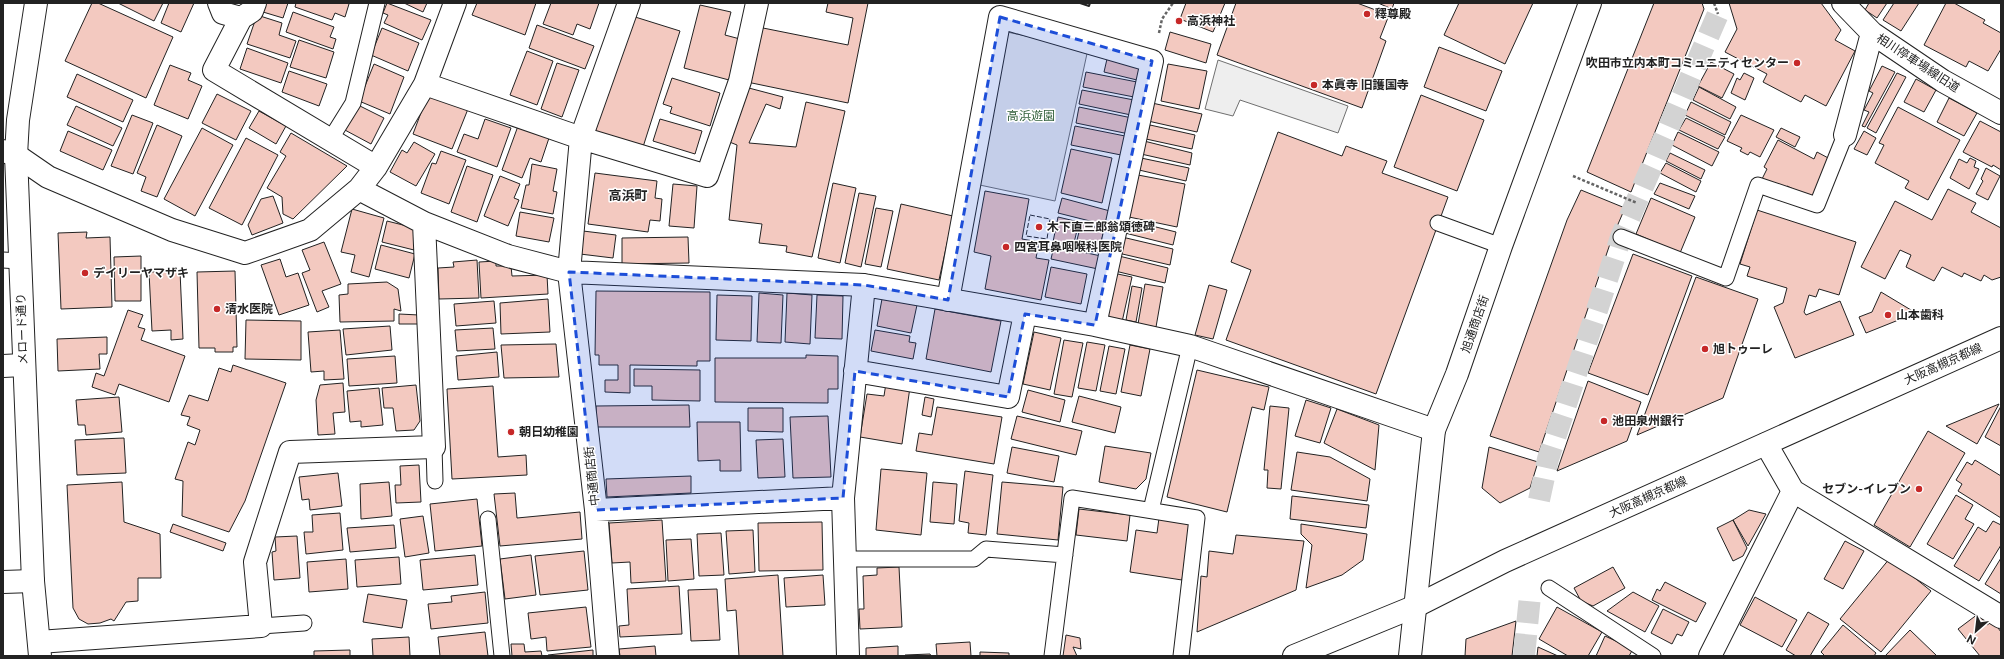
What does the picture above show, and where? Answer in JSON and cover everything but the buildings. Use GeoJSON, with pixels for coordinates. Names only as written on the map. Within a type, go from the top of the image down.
{"type":"FeatureCollection","features":[{"type":"Feature","properties":{"kind":"street","name":"メロード通り"},"geometry":{"type":"LineString","coordinates":[[36,3],[18,120],[10,153],[13,366],[40,649]]}},
{"type":"Feature","properties":{"kind":"street"},"geometry":{"type":"LineString","coordinates":[[219,3],[223,13],[248,10]]}},
{"type":"Feature","properties":{"kind":"street"},"geometry":{"type":"LineString","coordinates":[[10,153],[48,177],[172,230],[245,252],[310,230],[359,189],[376,167],[424,84],[455,3]]}},
{"type":"Feature","properties":{"kind":"street","name":"中通商店街"},"geometry":{"type":"LineString","coordinates":[[608,656],[596,510],[569,272],[581,138],[629,3]]}},
{"type":"Feature","properties":{"kind":"street"},"geometry":{"type":"LineString","coordinates":[[424,84],[581,138],[707,176],[740,82],[757,3]]}},
{"type":"Feature","properties":{"kind":"street","name":"旭通商店街"},"geometry":{"type":"LineString","coordinates":[[1410,656],[1434,430],[1457,374],[1501,246],[1590,3]]}},
{"type":"Feature","properties":{"kind":"street","name":"相川停車場線旧道"},"geometry":{"type":"LineString","coordinates":[[1843,3],[1872,33],[1943,80],[2001,113]]}},
{"type":"Feature","properties":{"kind":"street"},"geometry":{"type":"LineString","coordinates":[[248,10],[214,70],[376,167]]}},
{"type":"Feature","properties":{"kind":"street"},"geometry":{"type":"LineString","coordinates":[[948,300],[1000,17],[1152,61],[1095,324]]}},
{"type":"Feature","properties":{"kind":"street"},"geometry":{"type":"LineString","coordinates":[[1846,135],[1872,33]]}},
{"type":"Feature","properties":{"kind":"street"},"geometry":{"type":"LineString","coordinates":[[359,189],[424,223],[508,256],[569,272],[864,285],[1025,314],[1095,324],[1190,346],[1434,430]]}},
{"type":"Feature","properties":{"kind":"street"},"geometry":{"type":"LineString","coordinates":[[40,649],[261,626],[255,562],[290,452],[434,447],[424,223]]}},
{"type":"Feature","properties":{"kind":"street"},"geometry":{"type":"LineString","coordinates":[[848,656],[843,498],[864,285]]}},
{"type":"Feature","properties":{"kind":"street"},"geometry":{"type":"LineString","coordinates":[[855,371],[1008,397],[1025,314]]}},
{"type":"Feature","properties":{"kind":"street","name":"大阪高槻京都線"},"geometry":{"type":"LineString","coordinates":[[1294,656],[1416,606],[1505,561],[2001,338]]}},
{"type":"Feature","properties":{"kind":"street"},"geometry":{"type":"LineString","coordinates":[[1766,444],[1793,491],[2001,617]]}},
{"type":"Feature","properties":{"kind":"street"},"geometry":{"type":"LineString","coordinates":[[1710,656],[1793,491]]}},
{"type":"Feature","properties":{"kind":"street"},"geometry":{"type":"LineString","coordinates":[[596,510],[843,498]]}},
{"type":"Feature","properties":{"kind":"street"},"geometry":{"type":"LineString","coordinates":[[3,582],[33,581]]}},
{"type":"Feature","properties":{"kind":"lane"},"geometry":{"type":"LineString","coordinates":[[330,140],[353,102],[377,3]]}},
{"type":"Feature","properties":{"kind":"lane"},"geometry":{"type":"LineString","coordinates":[[1622,237],[1726,278],[1758,185],[1817,205],[1846,135]]}},
{"type":"Feature","properties":{"kind":"lane"},"geometry":{"type":"LineString","coordinates":[[1438,223],[1501,246]]}},
{"type":"Feature","properties":{"kind":"lane"},"geometry":{"type":"LineString","coordinates":[[1151,510],[1190,346]]}},
{"type":"Feature","properties":{"kind":"lane"},"geometry":{"type":"LineString","coordinates":[[434,447],[435,481]]}},
{"type":"Feature","properties":{"kind":"lane"},"geometry":{"type":"LineString","coordinates":[[1052,656],[1072,498],[1197,518],[1181,656]]}},
{"type":"Feature","properties":{"kind":"lane"},"geometry":{"type":"LineString","coordinates":[[488,519],[502,656]]}},
{"type":"Feature","properties":{"kind":"lane"},"geometry":{"type":"LineString","coordinates":[[844,559],[974,559],[986,549],[1065,555]]}},
{"type":"Feature","properties":{"kind":"lane"},"geometry":{"type":"LineString","coordinates":[[1549,588],[1653,656]]}},
{"type":"Feature","properties":{"kind":"lane"},"geometry":{"type":"LineString","coordinates":[[261,626],[304,623]]}},
{"type":"Feature","properties":{"kind":"path"},"geometry":{"type":"LineString","coordinates":[[1160,29],[1162,19],[1173,3]]}},
{"type":"Feature","properties":{"kind":"path"},"geometry":{"type":"LineString","coordinates":[[1714,3],[1718,14]]}},
{"type":"Feature","properties":{"kind":"path"},"geometry":{"type":"LineString","coordinates":[[1573,176],[1637,203]]}},
{"type":"Feature","properties":{"kind":"highlighted area"},"geometry":{"type":"Polygon","coordinates":[[[1000,17],[1152,61],[1095,325],[1025,314],[1008,397],[855,371],[843,498],[596,510],[569,272],[864,285],[948,300],[1000,17]]]}},
{"type":"Feature","properties":{"kind":"green space","name":"高浜遊園"},"geometry":{"type":"Polygon","coordinates":[[[1007,32],[1088,49],[1055,201],[975,184],[1007,32]]]}},
{"type":"Feature","properties":{"kind":"green space"},"geometry":{"type":"Polygon","coordinates":[[[1218,60],[1348,106],[1338,133],[1240,100],[1233,116],[1205,109],[1218,60]]]}},
{"type":"Feature","properties":{"kind":"tunnel"},"geometry":{"type":"LineString","coordinates":[[1539,500],[1548,459],[1621,237],[1718,14]]}},
{"type":"Feature","properties":{"kind":"tunnel"},"geometry":{"type":"LineString","coordinates":[[1524,656],[1530,596]]}},
{"type":"Feature","properties":{"kind":"fence"},"geometry":{"type":"LineString","coordinates":[[1030,215],[1050,219],[1047,239],[1026,236],[1030,215]]}},
{"type":"Feature","properties":{"kind":"wall"},"geometry":{"type":"LineString","coordinates":[[1080,3],[1089,6],[1090,3]]}},
{"type":"Feature","properties":{"kind":"place","name":"釋尊殿"},"geometry":{"type":"Point","coordinates":[1367,14]}},
{"type":"Feature","properties":{"kind":"place","name":"高浜神社"},"geometry":{"type":"Point","coordinates":[1179,21]}},
{"type":"Feature","properties":{"kind":"place","name":"吹田市立内本町コミュニティセンター"},"geometry":{"type":"Point","coordinates":[1797,63]}},
{"type":"Feature","properties":{"kind":"place","name":"本眞寺 旧護国寺"},"geometry":{"type":"Point","coordinates":[1314,85]}},
{"type":"Feature","properties":{"kind":"place","name":"木下直三郎翁頌徳碑"},"geometry":{"type":"Point","coordinates":[1039,227]}},
{"type":"Feature","properties":{"kind":"place","name":"四宮耳鼻咽喉科医院"},"geometry":{"type":"Point","coordinates":[1006,247]}},
{"type":"Feature","properties":{"kind":"place","name":"デイリーヤマザキ"},"geometry":{"type":"Point","coordinates":[85,273]}},
{"type":"Feature","properties":{"kind":"place","name":"清水医院"},"geometry":{"type":"Point","coordinates":[217,309]}},
{"type":"Feature","properties":{"kind":"place","name":"山本歯科"},"geometry":{"type":"Point","coordinates":[1888,315]}},
{"type":"Feature","properties":{"kind":"place","name":"旭トゥーレ"},"geometry":{"type":"Point","coordinates":[1705,349]}},
{"type":"Feature","properties":{"kind":"place","name":"池田泉州銀行"},"geometry":{"type":"Point","coordinates":[1604,421]}},
{"type":"Feature","properties":{"kind":"place","name":"朝日幼稚園"},"geometry":{"type":"Point","coordinates":[511,432]}},
{"type":"Feature","properties":{"kind":"place","name":"セブン-イレブン"},"geometry":{"type":"Point","coordinates":[1919,489]}},
{"type":"Feature","properties":{"kind":"district","name":"高浜町"},"geometry":{"type":"Point","coordinates":[628,195]}}]}
